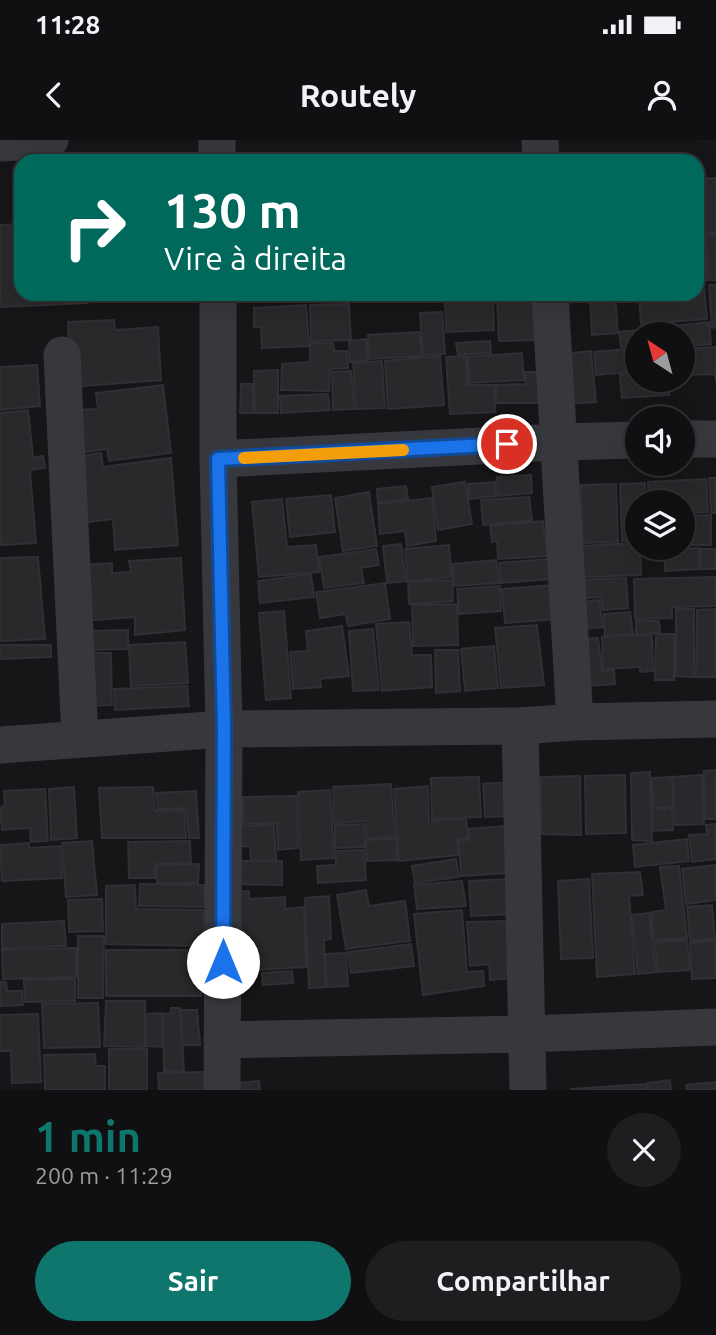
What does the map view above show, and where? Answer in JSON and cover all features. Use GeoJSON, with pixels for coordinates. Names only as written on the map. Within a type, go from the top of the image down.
{"type":"FeatureCollection","features":[{"type":"Feature","properties":{"kind":"street"},"geometry":{"type":"LineString","coordinates":[[0,143],[50,140]]}},
{"type":"Feature","properties":{"kind":"street"},"geometry":{"type":"LineString","coordinates":[[218,301],[218,459],[224,729],[222,1090]]}},
{"type":"Feature","properties":{"kind":"street"},"geometry":{"type":"LineString","coordinates":[[550,301],[575,722]]}},
{"type":"Feature","properties":{"kind":"street"},"geometry":{"type":"LineString","coordinates":[[62,355],[80,740]]}},
{"type":"Feature","properties":{"kind":"street"},"geometry":{"type":"LineString","coordinates":[[695,439],[716,439]]}},
{"type":"Feature","properties":{"kind":"street"},"geometry":{"type":"LineString","coordinates":[[218,459],[625,440]]}},
{"type":"Feature","properties":{"kind":"street"},"geometry":{"type":"LineString","coordinates":[[0,745],[224,729],[520,726],[716,719]]}},
{"type":"Feature","properties":{"kind":"street"},"geometry":{"type":"LineString","coordinates":[[520,726],[528,1090]]}},
{"type":"Feature","properties":{"kind":"street"},"geometry":{"type":"LineString","coordinates":[[222,1040],[716,1027]]}},
{"type":"Feature","properties":{"kind":"building"},"geometry":{"type":"Polygon","coordinates":[[[716,178],[716,233],[704,234],[704,179],[716,178]]]}},
{"type":"Feature","properties":{"kind":"building"},"geometry":{"type":"Polygon","coordinates":[[[14,224],[14,301],[88,303],[0,307],[0,225],[14,224]]]}},
{"type":"Feature","properties":{"kind":"building"},"geometry":{"type":"Polygon","coordinates":[[[716,235],[716,280],[708,280],[706,236],[716,235]]]}},
{"type":"Feature","properties":{"kind":"building"},"geometry":{"type":"Polygon","coordinates":[[[704,257],[707,280],[704,280],[704,257]]]}},
{"type":"Feature","properties":{"kind":"building"},"geometry":{"type":"Polygon","coordinates":[[[709,285],[716,285],[716,327],[712,328],[709,285]]]}},
{"type":"Feature","properties":{"kind":"building"},"geometry":{"type":"Polygon","coordinates":[[[704,287],[707,319],[641,322],[639,301],[704,301],[704,287]]]}},
{"type":"Feature","properties":{"kind":"building"},"geometry":{"type":"Polygon","coordinates":[[[445,301],[493,301],[494,330],[446,332],[445,301]]]}},
{"type":"Feature","properties":{"kind":"building"},"geometry":{"type":"Polygon","coordinates":[[[497,301],[535,301],[538,340],[499,341],[497,301]]]}},
{"type":"Feature","properties":{"kind":"building"},"geometry":{"type":"Polygon","coordinates":[[[590,301],[615,301],[618,333],[592,335],[590,301]]]}},
{"type":"Feature","properties":{"kind":"building"},"geometry":{"type":"Polygon","coordinates":[[[349,304],[351,340],[311,341],[310,305],[349,304]]]}},
{"type":"Feature","properties":{"kind":"building"},"geometry":{"type":"Polygon","coordinates":[[[306,305],[309,346],[262,348],[261,327],[254,327],[254,308],[306,305]]]}},
{"type":"Feature","properties":{"kind":"building"},"geometry":{"type":"Polygon","coordinates":[[[442,312],[445,354],[423,355],[420,313],[442,312]]]}},
{"type":"Feature","properties":{"kind":"building"},"geometry":{"type":"Polygon","coordinates":[[[114,320],[115,330],[158,327],[161,380],[71,387],[68,322],[114,320]]]}},
{"type":"Feature","properties":{"kind":"building"},"geometry":{"type":"Polygon","coordinates":[[[709,322],[711,344],[695,346],[695,324],[709,322]]]}},
{"type":"Feature","properties":{"kind":"building"},"geometry":{"type":"Polygon","coordinates":[[[625,331],[625,346],[621,347],[619,332],[625,331]]]}},
{"type":"Feature","properties":{"kind":"building"},"geometry":{"type":"Polygon","coordinates":[[[419,332],[422,356],[369,359],[368,335],[419,332]]]}},
{"type":"Feature","properties":{"kind":"building"},"geometry":{"type":"Polygon","coordinates":[[[366,339],[368,361],[350,362],[349,341],[366,339]]]}},
{"type":"Feature","properties":{"kind":"building"},"geometry":{"type":"Polygon","coordinates":[[[490,341],[491,353],[458,355],[456,343],[490,341]]]}},
{"type":"Feature","properties":{"kind":"building"},"geometry":{"type":"Polygon","coordinates":[[[310,343],[333,343],[334,351],[347,351],[348,368],[330,369],[329,391],[281,390],[282,364],[310,362],[310,343]]]}},
{"type":"Feature","properties":{"kind":"building"},"geometry":{"type":"Polygon","coordinates":[[[716,347],[716,383],[715,374],[695,375],[695,348],[716,347]]]}},
{"type":"Feature","properties":{"kind":"building"},"geometry":{"type":"Polygon","coordinates":[[[625,349],[625,372],[596,375],[594,352],[625,349]]]}},
{"type":"Feature","properties":{"kind":"building"},"geometry":{"type":"Polygon","coordinates":[[[591,351],[596,402],[567,404],[563,354],[591,351]]]}},
{"type":"Feature","properties":{"kind":"building"},"geometry":{"type":"Polygon","coordinates":[[[522,353],[524,380],[469,383],[468,357],[522,353]]]}},
{"type":"Feature","properties":{"kind":"building"},"geometry":{"type":"Polygon","coordinates":[[[440,356],[444,405],[388,409],[385,361],[440,356]]]}},
{"type":"Feature","properties":{"kind":"building"},"geometry":{"type":"Polygon","coordinates":[[[466,356],[467,385],[494,385],[495,412],[450,414],[446,357],[466,356]]]}},
{"type":"Feature","properties":{"kind":"building"},"geometry":{"type":"Polygon","coordinates":[[[382,361],[385,408],[356,409],[353,363],[382,361]]]}},
{"type":"Feature","properties":{"kind":"building"},"geometry":{"type":"Polygon","coordinates":[[[37,365],[40,406],[0,410],[0,367],[37,365]]]}},
{"type":"Feature","properties":{"kind":"building"},"geometry":{"type":"Polygon","coordinates":[[[278,370],[278,413],[255,413],[254,371],[278,370]]]}},
{"type":"Feature","properties":{"kind":"building"},"geometry":{"type":"Polygon","coordinates":[[[351,371],[354,409],[333,410],[332,372],[351,371]]]}},
{"type":"Feature","properties":{"kind":"building"},"geometry":{"type":"Polygon","coordinates":[[[525,372],[542,372],[542,403],[496,403],[496,385],[526,384],[525,372]]]}},
{"type":"Feature","properties":{"kind":"building"},"geometry":{"type":"Polygon","coordinates":[[[625,374],[625,392],[669,392],[669,395],[622,398],[620,375],[625,374]]]}},
{"type":"Feature","properties":{"kind":"building"},"geometry":{"type":"Polygon","coordinates":[[[241,384],[253,384],[253,413],[240,413],[241,384]]]}},
{"type":"Feature","properties":{"kind":"building"},"geometry":{"type":"Polygon","coordinates":[[[163,385],[171,453],[109,461],[107,449],[76,453],[76,410],[98,409],[96,393],[163,385]]]}},
{"type":"Feature","properties":{"kind":"building"},"geometry":{"type":"Polygon","coordinates":[[[328,394],[330,410],[281,413],[280,396],[328,394]]]}},
{"type":"Feature","properties":{"kind":"building"},"geometry":{"type":"Polygon","coordinates":[[[28,410],[33,458],[43,456],[45,468],[30,470],[36,543],[0,545],[0,413],[28,410]]]}},
{"type":"Feature","properties":{"kind":"building"},"geometry":{"type":"Polygon","coordinates":[[[101,453],[103,467],[171,458],[178,545],[115,550],[113,519],[79,523],[75,457],[101,453]]]}},
{"type":"Feature","properties":{"kind":"building"},"geometry":{"type":"Polygon","coordinates":[[[531,475],[532,493],[498,496],[497,477],[531,475]]]}},
{"type":"Feature","properties":{"kind":"building"},"geometry":{"type":"Polygon","coordinates":[[[709,478],[716,478],[716,513],[711,513],[709,478]]]}},
{"type":"Feature","properties":{"kind":"building"},"geometry":{"type":"Polygon","coordinates":[[[706,479],[708,512],[695,512],[695,490],[648,490],[648,482],[706,479]]]}},
{"type":"Feature","properties":{"kind":"building"},"geometry":{"type":"Polygon","coordinates":[[[465,482],[472,524],[438,530],[432,487],[465,482]]]}},
{"type":"Feature","properties":{"kind":"building"},"geometry":{"type":"Polygon","coordinates":[[[495,482],[496,496],[469,499],[468,484],[495,482]]]}},
{"type":"Feature","properties":{"kind":"building"},"geometry":{"type":"Polygon","coordinates":[[[645,483],[645,490],[625,490],[625,541],[622,541],[620,484],[645,483]]]}},
{"type":"Feature","properties":{"kind":"building"},"geometry":{"type":"Polygon","coordinates":[[[616,484],[618,542],[583,543],[581,485],[616,484]]]}},
{"type":"Feature","properties":{"kind":"building"},"geometry":{"type":"Polygon","coordinates":[[[406,486],[408,499],[378,503],[377,489],[406,486]]]}},
{"type":"Feature","properties":{"kind":"building"},"geometry":{"type":"Polygon","coordinates":[[[369,492],[377,546],[343,551],[335,498],[369,492]]]}},
{"type":"Feature","properties":{"kind":"building"},"geometry":{"type":"Polygon","coordinates":[[[331,495],[335,532],[290,537],[286,499],[331,495]]]}},
{"type":"Feature","properties":{"kind":"building"},"geometry":{"type":"Polygon","coordinates":[[[529,497],[532,520],[483,525],[481,500],[529,497]]]}},
{"type":"Feature","properties":{"kind":"building"},"geometry":{"type":"Polygon","coordinates":[[[432,498],[436,541],[407,546],[405,531],[380,534],[378,504],[432,498]]]}},
{"type":"Feature","properties":{"kind":"building"},"geometry":{"type":"Polygon","coordinates":[[[282,499],[287,547],[316,545],[319,572],[259,577],[252,502],[282,499]]]}},
{"type":"Feature","properties":{"kind":"building"},"geometry":{"type":"Polygon","coordinates":[[[711,515],[711,545],[695,545],[695,516],[711,515]]]}},
{"type":"Feature","properties":{"kind":"building"},"geometry":{"type":"Polygon","coordinates":[[[543,521],[547,556],[498,559],[497,541],[492,542],[490,526],[543,521]]]}},
{"type":"Feature","properties":{"kind":"building"},"geometry":{"type":"Polygon","coordinates":[[[401,544],[406,581],[387,583],[383,546],[401,544]]]}},
{"type":"Feature","properties":{"kind":"building"},"geometry":{"type":"Polygon","coordinates":[[[625,544],[625,560],[640,560],[641,575],[583,577],[582,546],[625,544]]]}},
{"type":"Feature","properties":{"kind":"building"},"geometry":{"type":"Polygon","coordinates":[[[449,545],[452,577],[408,581],[405,549],[449,545]]]}},
{"type":"Feature","properties":{"kind":"building"},"geometry":{"type":"Polygon","coordinates":[[[695,548],[699,548],[699,569],[665,571],[665,560],[695,560],[695,548]]]}},
{"type":"Feature","properties":{"kind":"building"},"geometry":{"type":"Polygon","coordinates":[[[376,549],[379,565],[361,568],[364,583],[324,588],[319,557],[376,549]]]}},
{"type":"Feature","properties":{"kind":"building"},"geometry":{"type":"Polygon","coordinates":[[[701,549],[716,549],[716,569],[701,569],[701,549]]]}},
{"type":"Feature","properties":{"kind":"building"},"geometry":{"type":"Polygon","coordinates":[[[38,557],[45,639],[0,641],[0,558],[38,557]]]}},
{"type":"Feature","properties":{"kind":"building"},"geometry":{"type":"Polygon","coordinates":[[[181,558],[185,630],[135,635],[135,617],[83,621],[81,565],[112,563],[112,573],[131,572],[129,561],[181,558]]]}},
{"type":"Feature","properties":{"kind":"building"},"geometry":{"type":"Polygon","coordinates":[[[548,559],[551,579],[501,583],[499,563],[548,559]]]}},
{"type":"Feature","properties":{"kind":"building"},"geometry":{"type":"Polygon","coordinates":[[[496,560],[499,583],[454,586],[453,564],[496,560]]]}},
{"type":"Feature","properties":{"kind":"building"},"geometry":{"type":"Polygon","coordinates":[[[311,574],[314,597],[260,603],[258,581],[311,574]]]}},
{"type":"Feature","properties":{"kind":"building"},"geometry":{"type":"Polygon","coordinates":[[[716,577],[716,606],[672,607],[672,618],[635,619],[634,579],[716,577]]]}},
{"type":"Feature","properties":{"kind":"building"},"geometry":{"type":"Polygon","coordinates":[[[626,578],[628,608],[603,610],[601,597],[574,599],[573,580],[626,578]]]}},
{"type":"Feature","properties":{"kind":"building"},"geometry":{"type":"Polygon","coordinates":[[[452,580],[453,601],[409,604],[408,582],[452,580]]]}},
{"type":"Feature","properties":{"kind":"building"},"geometry":{"type":"Polygon","coordinates":[[[385,583],[390,619],[348,626],[346,614],[320,618],[316,592],[385,583]]]}},
{"type":"Feature","properties":{"kind":"building"},"geometry":{"type":"Polygon","coordinates":[[[554,585],[558,619],[505,623],[502,589],[554,585]]]}},
{"type":"Feature","properties":{"kind":"building"},"geometry":{"type":"Polygon","coordinates":[[[500,586],[501,611],[459,614],[457,589],[500,586]]]}},
{"type":"Feature","properties":{"kind":"building"},"geometry":{"type":"Polygon","coordinates":[[[599,600],[603,627],[577,630],[575,603],[599,600]]]}},
{"type":"Feature","properties":{"kind":"building"},"geometry":{"type":"Polygon","coordinates":[[[457,604],[458,645],[413,646],[412,605],[457,604]]]}},
{"type":"Feature","properties":{"kind":"building"},"geometry":{"type":"Polygon","coordinates":[[[676,609],[694,609],[694,677],[676,676],[676,609]]]}},
{"type":"Feature","properties":{"kind":"building"},"geometry":{"type":"Polygon","coordinates":[[[716,609],[716,677],[696,677],[697,610],[716,609]]]}},
{"type":"Feature","properties":{"kind":"building"},"geometry":{"type":"Polygon","coordinates":[[[284,611],[291,698],[266,700],[259,613],[284,611]]]}},
{"type":"Feature","properties":{"kind":"building"},"geometry":{"type":"Polygon","coordinates":[[[630,612],[633,634],[605,636],[604,614],[630,612]]]}},
{"type":"Feature","properties":{"kind":"building"},"geometry":{"type":"Polygon","coordinates":[[[636,621],[659,621],[660,633],[636,634],[636,621]]]}},
{"type":"Feature","properties":{"kind":"building"},"geometry":{"type":"Polygon","coordinates":[[[409,622],[412,655],[431,655],[432,687],[382,691],[376,624],[409,622]]]}},
{"type":"Feature","properties":{"kind":"building"},"geometry":{"type":"Polygon","coordinates":[[[537,625],[544,685],[501,688],[495,628],[537,625]]]}},
{"type":"Feature","properties":{"kind":"building"},"geometry":{"type":"Polygon","coordinates":[[[342,626],[349,676],[320,679],[321,687],[293,689],[290,652],[308,651],[306,631],[342,626]]]}},
{"type":"Feature","properties":{"kind":"building"},"geometry":{"type":"Polygon","coordinates":[[[373,629],[379,690],[353,691],[349,631],[373,629]]]}},
{"type":"Feature","properties":{"kind":"building"},"geometry":{"type":"Polygon","coordinates":[[[128,630],[128,649],[86,650],[86,631],[128,630]]]}},
{"type":"Feature","properties":{"kind":"building"},"geometry":{"type":"Polygon","coordinates":[[[656,634],[674,634],[674,680],[655,680],[656,634]]]}},
{"type":"Feature","properties":{"kind":"building"},"geometry":{"type":"Polygon","coordinates":[[[652,635],[653,671],[640,672],[640,667],[603,669],[602,637],[652,635]]]}},
{"type":"Feature","properties":{"kind":"building"},"geometry":{"type":"Polygon","coordinates":[[[598,638],[602,671],[614,670],[615,684],[586,686],[582,639],[598,638]]]}},
{"type":"Feature","properties":{"kind":"building"},"geometry":{"type":"Polygon","coordinates":[[[185,642],[188,683],[131,686],[129,645],[185,642]]]}},
{"type":"Feature","properties":{"kind":"building"},"geometry":{"type":"Polygon","coordinates":[[[0,645],[51,645],[51,657],[0,659],[0,645]]]}},
{"type":"Feature","properties":{"kind":"building"},"geometry":{"type":"Polygon","coordinates":[[[494,646],[498,688],[465,691],[461,649],[494,646]]]}},
{"type":"Feature","properties":{"kind":"building"},"geometry":{"type":"Polygon","coordinates":[[[435,650],[458,650],[460,691],[436,693],[435,650]]]}},
{"type":"Feature","properties":{"kind":"building"},"geometry":{"type":"Polygon","coordinates":[[[86,653],[111,653],[112,705],[88,706],[86,653]]]}},
{"type":"Feature","properties":{"kind":"building"},"geometry":{"type":"Polygon","coordinates":[[[187,686],[189,706],[115,710],[114,689],[187,686]]]}},
{"type":"Feature","properties":{"kind":"building"},"geometry":{"type":"Polygon","coordinates":[[[716,770],[716,819],[705,819],[704,771],[716,770]]]}},
{"type":"Feature","properties":{"kind":"building"},"geometry":{"type":"Polygon","coordinates":[[[650,772],[652,841],[632,840],[631,773],[650,772]]]}},
{"type":"Feature","properties":{"kind":"building"},"geometry":{"type":"Polygon","coordinates":[[[625,775],[626,833],[586,834],[585,776],[625,775]]]}},
{"type":"Feature","properties":{"kind":"building"},"geometry":{"type":"Polygon","coordinates":[[[702,775],[704,824],[675,825],[673,777],[702,775]]]}},
{"type":"Feature","properties":{"kind":"building"},"geometry":{"type":"Polygon","coordinates":[[[580,776],[581,835],[541,834],[541,777],[580,776]]]}},
{"type":"Feature","properties":{"kind":"building"},"geometry":{"type":"Polygon","coordinates":[[[479,777],[481,817],[432,819],[431,778],[479,777]]]}},
{"type":"Feature","properties":{"kind":"building"},"geometry":{"type":"Polygon","coordinates":[[[672,777],[673,807],[653,808],[652,778],[672,777]]]}},
{"type":"Feature","properties":{"kind":"building"},"geometry":{"type":"Polygon","coordinates":[[[508,782],[509,816],[485,817],[483,784],[508,782]]]}},
{"type":"Feature","properties":{"kind":"building"},"geometry":{"type":"Polygon","coordinates":[[[391,784],[395,837],[367,838],[366,821],[334,823],[333,787],[391,784]]]}},
{"type":"Feature","properties":{"kind":"building"},"geometry":{"type":"Polygon","coordinates":[[[428,786],[429,821],[466,819],[468,838],[457,839],[458,855],[399,861],[394,789],[428,786]]]}},
{"type":"Feature","properties":{"kind":"building"},"geometry":{"type":"Polygon","coordinates":[[[74,787],[77,838],[51,840],[49,789],[74,787]]]}},
{"type":"Feature","properties":{"kind":"building"},"geometry":{"type":"Polygon","coordinates":[[[153,787],[155,811],[184,810],[186,838],[102,838],[99,788],[153,787]]]}},
{"type":"Feature","properties":{"kind":"building"},"geometry":{"type":"Polygon","coordinates":[[[45,789],[48,841],[31,842],[30,828],[2,830],[0,807],[5,806],[4,791],[45,789]]]}},
{"type":"Feature","properties":{"kind":"building"},"geometry":{"type":"Polygon","coordinates":[[[330,790],[334,858],[301,860],[298,792],[330,790]]]}},
{"type":"Feature","properties":{"kind":"building"},"geometry":{"type":"Polygon","coordinates":[[[196,791],[199,838],[189,838],[186,808],[158,809],[156,793],[196,791]]]}},
{"type":"Feature","properties":{"kind":"building"},"geometry":{"type":"Polygon","coordinates":[[[296,796],[298,848],[278,850],[277,823],[243,824],[243,797],[296,796]]]}},
{"type":"Feature","properties":{"kind":"building"},"geometry":{"type":"Polygon","coordinates":[[[672,808],[673,830],[653,831],[652,809],[672,808]]]}},
{"type":"Feature","properties":{"kind":"building"},"geometry":{"type":"Polygon","coordinates":[[[364,824],[365,847],[335,848],[335,825],[364,824]]]}},
{"type":"Feature","properties":{"kind":"building"},"geometry":{"type":"Polygon","coordinates":[[[716,824],[716,859],[692,862],[689,835],[707,834],[706,825],[716,824]]]}},
{"type":"Feature","properties":{"kind":"building"},"geometry":{"type":"Polygon","coordinates":[[[274,825],[276,860],[251,860],[250,846],[229,847],[228,827],[274,825]]]}},
{"type":"Feature","properties":{"kind":"building"},"geometry":{"type":"Polygon","coordinates":[[[505,826],[509,873],[461,876],[459,841],[469,840],[468,829],[505,826]]]}},
{"type":"Feature","properties":{"kind":"building"},"geometry":{"type":"Polygon","coordinates":[[[396,839],[397,860],[367,861],[366,840],[396,839]]]}},
{"type":"Feature","properties":{"kind":"building"},"geometry":{"type":"Polygon","coordinates":[[[687,839],[689,861],[635,867],[633,845],[687,839]]]}},
{"type":"Feature","properties":{"kind":"building"},"geometry":{"type":"Polygon","coordinates":[[[92,841],[97,895],[66,897],[62,843],[92,841]]]}},
{"type":"Feature","properties":{"kind":"building"},"geometry":{"type":"Polygon","coordinates":[[[190,841],[191,863],[155,864],[155,878],[129,878],[128,842],[190,841]]]}},
{"type":"Feature","properties":{"kind":"building"},"geometry":{"type":"Polygon","coordinates":[[[29,843],[29,848],[60,846],[62,878],[2,881],[0,845],[29,843]]]}},
{"type":"Feature","properties":{"kind":"building"},"geometry":{"type":"Polygon","coordinates":[[[364,850],[366,880],[318,883],[317,866],[336,865],[336,851],[364,850]]]}},
{"type":"Feature","properties":{"kind":"building"},"geometry":{"type":"Polygon","coordinates":[[[456,859],[459,877],[415,883],[412,866],[456,859]]]}},
{"type":"Feature","properties":{"kind":"building"},"geometry":{"type":"Polygon","coordinates":[[[229,861],[282,861],[282,885],[229,884],[229,861]]]}},
{"type":"Feature","properties":{"kind":"building"},"geometry":{"type":"Polygon","coordinates":[[[199,864],[198,883],[157,883],[156,865],[199,864]]]}},
{"type":"Feature","properties":{"kind":"building"},"geometry":{"type":"Polygon","coordinates":[[[716,865],[716,900],[686,904],[682,869],[716,865]]]}},
{"type":"Feature","properties":{"kind":"building"},"geometry":{"type":"Polygon","coordinates":[[[679,866],[687,938],[654,940],[651,912],[666,910],[660,867],[679,866]]]}},
{"type":"Feature","properties":{"kind":"building"},"geometry":{"type":"Polygon","coordinates":[[[640,872],[643,895],[629,896],[635,974],[597,977],[592,874],[640,872]]]}},
{"type":"Feature","properties":{"kind":"building"},"geometry":{"type":"Polygon","coordinates":[[[511,879],[514,914],[471,916],[469,881],[511,879]]]}},
{"type":"Feature","properties":{"kind":"building"},"geometry":{"type":"Polygon","coordinates":[[[589,879],[593,958],[561,959],[558,881],[589,879]]]}},
{"type":"Feature","properties":{"kind":"building"},"geometry":{"type":"Polygon","coordinates":[[[462,881],[466,906],[417,909],[414,885],[462,881]]]}},
{"type":"Feature","properties":{"kind":"building"},"geometry":{"type":"Polygon","coordinates":[[[140,884],[204,885],[205,907],[139,906],[140,884]]]}},
{"type":"Feature","properties":{"kind":"building"},"geometry":{"type":"Polygon","coordinates":[[[135,885],[136,909],[204,910],[203,946],[106,944],[106,886],[135,885]]]}},
{"type":"Feature","properties":{"kind":"building"},"geometry":{"type":"Polygon","coordinates":[[[366,890],[369,906],[405,901],[410,941],[346,949],[337,895],[366,890]]]}},
{"type":"Feature","properties":{"kind":"building"},"geometry":{"type":"Polygon","coordinates":[[[249,891],[249,899],[285,897],[285,909],[304,907],[306,967],[252,970],[251,943],[231,944],[230,892],[249,891]]]}},
{"type":"Feature","properties":{"kind":"building"},"geometry":{"type":"Polygon","coordinates":[[[329,896],[331,939],[324,940],[325,987],[309,988],[305,898],[329,896]]]}},
{"type":"Feature","properties":{"kind":"building"},"geometry":{"type":"Polygon","coordinates":[[[102,899],[103,931],[69,932],[68,900],[102,899]]]}},
{"type":"Feature","properties":{"kind":"building"},"geometry":{"type":"Polygon","coordinates":[[[712,905],[715,938],[690,941],[687,907],[712,905]]]}},
{"type":"Feature","properties":{"kind":"building"},"geometry":{"type":"Polygon","coordinates":[[[462,910],[467,972],[483,971],[484,986],[423,995],[414,914],[462,910]]]}},
{"type":"Feature","properties":{"kind":"building"},"geometry":{"type":"Polygon","coordinates":[[[649,913],[656,972],[638,974],[632,915],[649,913]]]}},
{"type":"Feature","properties":{"kind":"building"},"geometry":{"type":"Polygon","coordinates":[[[64,921],[66,946],[2,948],[2,924],[64,921]]]}},
{"type":"Feature","properties":{"kind":"building"},"geometry":{"type":"Polygon","coordinates":[[[508,921],[511,978],[490,980],[489,964],[470,966],[467,922],[508,921]]]}},
{"type":"Feature","properties":{"kind":"building"},"geometry":{"type":"Polygon","coordinates":[[[78,936],[104,936],[103,998],[78,998],[78,936]]]}},
{"type":"Feature","properties":{"kind":"building"},"geometry":{"type":"Polygon","coordinates":[[[687,940],[690,970],[658,972],[655,942],[687,940]]]}},
{"type":"Feature","properties":{"kind":"building"},"geometry":{"type":"Polygon","coordinates":[[[716,940],[716,978],[692,979],[690,943],[716,940]]]}},
{"type":"Feature","properties":{"kind":"building"},"geometry":{"type":"Polygon","coordinates":[[[411,944],[414,966],[351,973],[348,952],[411,944]]]}},
{"type":"Feature","properties":{"kind":"building"},"geometry":{"type":"Polygon","coordinates":[[[76,948],[76,977],[3,979],[2,950],[76,948]]]}},
{"type":"Feature","properties":{"kind":"building"},"geometry":{"type":"Polygon","coordinates":[[[230,948],[250,948],[251,984],[230,984],[230,948]]]}},
{"type":"Feature","properties":{"kind":"building"},"geometry":{"type":"Polygon","coordinates":[[[106,950],[187,950],[188,959],[201,959],[201,996],[106,996],[106,950]]]}},
{"type":"Feature","properties":{"kind":"building"},"geometry":{"type":"Polygon","coordinates":[[[346,953],[348,986],[327,987],[325,954],[346,953]]]}},
{"type":"Feature","properties":{"kind":"building"},"geometry":{"type":"Polygon","coordinates":[[[292,971],[293,983],[263,985],[262,973],[292,971]]]}},
{"type":"Feature","properties":{"kind":"building"},"geometry":{"type":"Polygon","coordinates":[[[75,979],[75,1001],[25,1002],[24,980],[75,979]]]}},
{"type":"Feature","properties":{"kind":"building"},"geometry":{"type":"Polygon","coordinates":[[[0,982],[6,982],[7,991],[22,991],[23,1005],[0,1006],[0,982]]]}},
{"type":"Feature","properties":{"kind":"building"},"geometry":{"type":"Polygon","coordinates":[[[106,1001],[145,1001],[145,1047],[104,1046],[106,1001]]]}},
{"type":"Feature","properties":{"kind":"building"},"geometry":{"type":"Polygon","coordinates":[[[98,1003],[100,1047],[44,1048],[42,1004],[98,1003]]]}},
{"type":"Feature","properties":{"kind":"building"},"geometry":{"type":"Polygon","coordinates":[[[171,1008],[180,1008],[184,1071],[164,1071],[163,1014],[171,1013],[171,1008]]]}},
{"type":"Feature","properties":{"kind":"building"},"geometry":{"type":"Polygon","coordinates":[[[181,1010],[197,1010],[200,1045],[183,1045],[181,1010]]]}},
{"type":"Feature","properties":{"kind":"building"},"geometry":{"type":"Polygon","coordinates":[[[162,1013],[162,1047],[146,1046],[146,1014],[162,1013]]]}},
{"type":"Feature","properties":{"kind":"building"},"geometry":{"type":"Polygon","coordinates":[[[38,1014],[41,1082],[12,1083],[11,1051],[0,1051],[0,1015],[38,1014]]]}},
{"type":"Feature","properties":{"kind":"building"},"geometry":{"type":"Polygon","coordinates":[[[109,1049],[147,1049],[147,1090],[109,1090],[109,1049]]]}},
{"type":"Feature","properties":{"kind":"building"},"geometry":{"type":"Polygon","coordinates":[[[95,1054],[96,1066],[105,1066],[105,1090],[45,1090],[44,1055],[95,1054]]]}},
{"type":"Feature","properties":{"kind":"building"},"geometry":{"type":"Polygon","coordinates":[[[204,1072],[213,1090],[159,1090],[158,1073],[204,1072]]]}},
{"type":"Feature","properties":{"kind":"building"},"geometry":{"type":"Polygon","coordinates":[[[670,1080],[671,1090],[648,1090],[647,1083],[670,1080]]]}},
{"type":"Feature","properties":{"kind":"building"},"geometry":{"type":"Polygon","coordinates":[[[259,1081],[260,1090],[232,1090],[231,1084],[259,1081]]]}},
{"type":"Feature","properties":{"kind":"building"},"geometry":{"type":"Polygon","coordinates":[[[716,1082],[716,1090],[687,1090],[686,1085],[716,1082]]]}},
{"type":"Feature","properties":{"kind":"building"},"geometry":{"type":"Polygon","coordinates":[[[645,1084],[646,1090],[571,1090],[571,1089],[645,1084]]]}},
{"type":"Feature","properties":{"kind":"slow traffic"},"geometry":{"type":"LineString","coordinates":[[244,458],[403,450]]}},
{"type":"Feature","properties":{"kind":"route"},"geometry":{"type":"LineString","coordinates":[[223,962],[224,729],[218,459],[507,444]]}}]}
